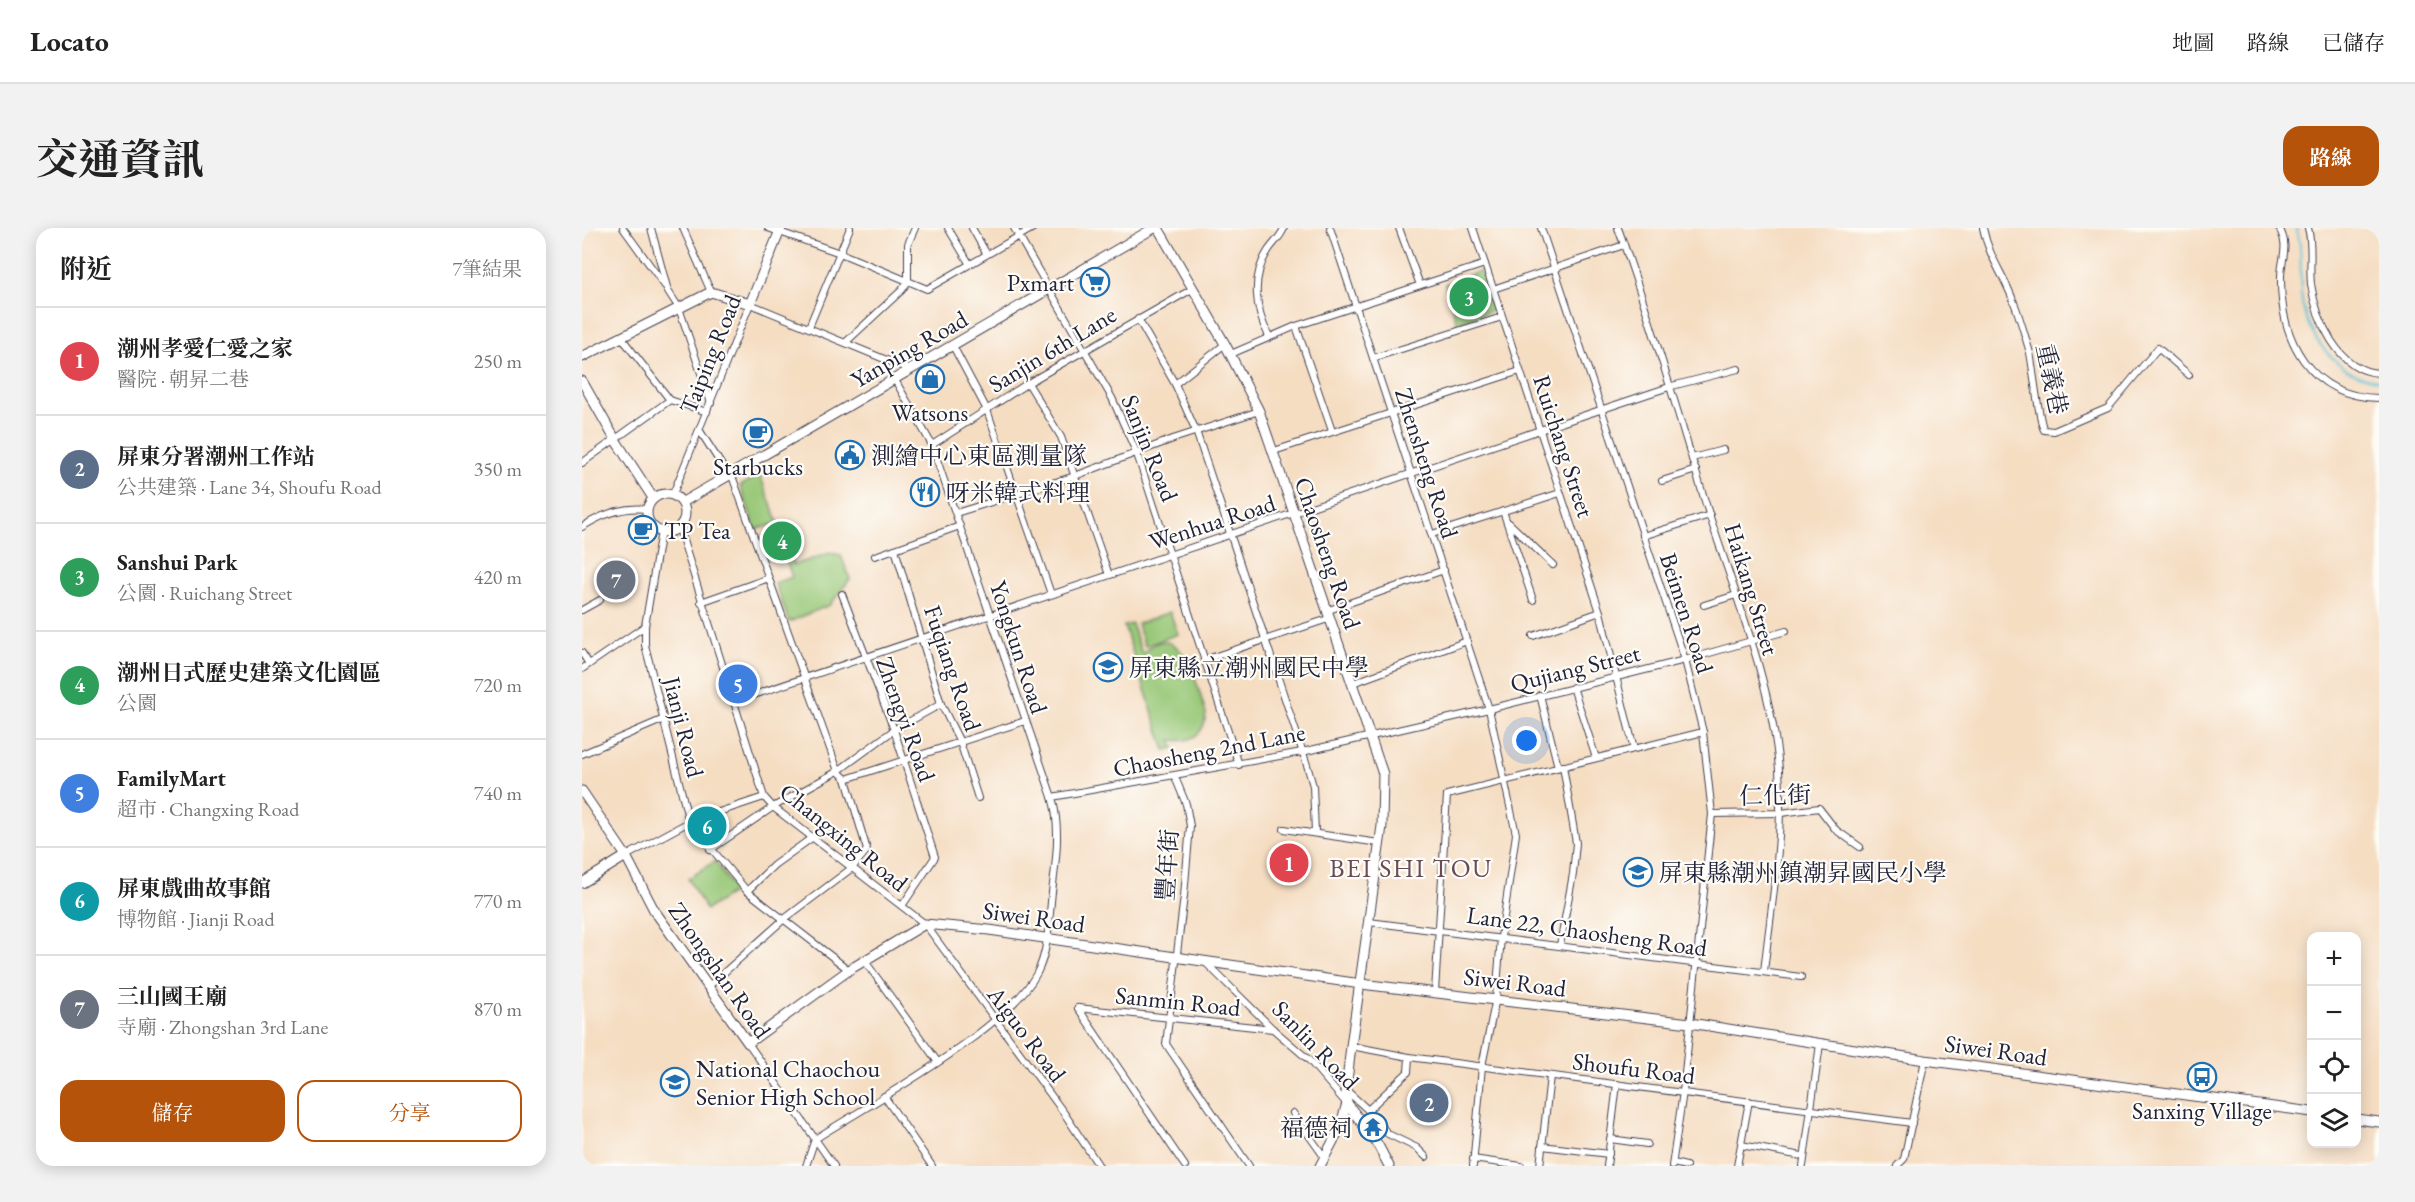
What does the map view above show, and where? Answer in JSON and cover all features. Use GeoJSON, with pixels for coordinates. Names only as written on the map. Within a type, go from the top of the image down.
{"type":"FeatureCollection","features":[{"type":"Feature","properties":{"kind":"main road","name":"Chaosheng Road"},"geometry":{"type":"LineString","coordinates":[[1156,228],[1194,288],[1231,354],[1258,411],[1274,451],[1327,615],[1353,682],[1383,774],[1379,843],[1351,1046],[1346,1090],[1347,1103]]}},
{"type":"Feature","properties":{"kind":"main road","name":"Yanping Road"},"geometry":{"type":"LineString","coordinates":[[683,502],[1156,228]]}},
{"type":"Feature","properties":{"kind":"main road","name":"Taiping Road"},"geometry":{"type":"LineString","coordinates":[[750,304],[781,231]]}},
{"type":"Feature","properties":{"kind":"main road"},"geometry":{"type":"LineString","coordinates":[[582,357],[711,292],[750,304]]}},
{"type":"Feature","properties":{"kind":"main road"},"geometry":{"type":"LineString","coordinates":[[582,381],[616,441],[653,498]]}},
{"type":"Feature","properties":{"kind":"main road"},"geometry":{"type":"LineString","coordinates":[[664,493],[673,494],[683,502],[685,518],[679,528],[667,532],[661,531],[649,520],[647,509],[653,498],[664,493]]}},
{"type":"Feature","properties":{"kind":"main road","name":"Zhongshan Road"},"geometry":{"type":"LineString","coordinates":[[582,791],[626,856],[654,910],[710,986],[748,1043]]}},
{"type":"Feature","properties":{"kind":"main road"},"geometry":{"type":"LineString","coordinates":[[582,883],[626,856]]}},
{"type":"Feature","properties":{"kind":"main road"},"geometry":{"type":"LineString","coordinates":[[748,1043],[849,970],[925,924]]}},
{"type":"Feature","properties":{"kind":"main road","name":"Siwei Road"},"geometry":{"type":"LineString","coordinates":[[925,924],[1047,938],[1360,984],[1496,998],[1690,1023],[1925,1060],[2307,1111]]}},
{"type":"Feature","properties":{"kind":"main road"},"geometry":{"type":"LineString","coordinates":[[1322,1162],[1340,1128],[1347,1103]]}},
{"type":"Feature","properties":{"kind":"main road","name":"Sanlin Road"},"geometry":{"type":"LineString","coordinates":[[1347,1103],[1378,1145],[1389,1166]]}},
{"type":"Feature","properties":{"kind":"main road"},"geometry":{"type":"LineString","coordinates":[[2361,1120],[2379,1122]]}},
{"type":"Feature","properties":{"kind":"street"},"geometry":{"type":"LineString","coordinates":[[623,228],[679,308],[711,403]]}},
{"type":"Feature","properties":{"kind":"street"},"geometry":{"type":"LineString","coordinates":[[651,228],[668,291]]}},
{"type":"Feature","properties":{"kind":"street"},"geometry":{"type":"LineString","coordinates":[[683,228],[711,292]]}},
{"type":"Feature","properties":{"kind":"street"},"geometry":{"type":"LineString","coordinates":[[768,228],[840,253],[927,289],[1033,228]]}},
{"type":"Feature","properties":{"kind":"street"},"geometry":{"type":"LineString","coordinates":[[809,327],[850,228]]}},
{"type":"Feature","properties":{"kind":"street"},"geometry":{"type":"LineString","coordinates":[[846,342],[902,290],[908,281],[908,244],[915,228]]}},
{"type":"Feature","properties":{"kind":"street"},"geometry":{"type":"LineString","coordinates":[[948,228],[969,263]]}},
{"type":"Feature","properties":{"kind":"street"},"geometry":{"type":"LineString","coordinates":[[972,228],[986,253]]}},
{"type":"Feature","properties":{"kind":"street","name":"Sanjin Road"},"geometry":{"type":"LineString","coordinates":[[1014,228],[1112,398],[1137,454],[1239,765]]}},
{"type":"Feature","properties":{"kind":"street"},"geometry":{"type":"LineString","coordinates":[[1269,336],[1261,321],[1256,281],[1259,266],[1284,228]]}},
{"type":"Feature","properties":{"kind":"street","name":"Zhensheng Road"},"geometry":{"type":"LineString","coordinates":[[1330,228],[1490,709],[1516,834],[1501,937],[1496,998],[1482,1066],[1473,1162]]}},
{"type":"Feature","properties":{"kind":"street"},"geometry":{"type":"LineString","coordinates":[[1400,228],[1420,285]]}},
{"type":"Feature","properties":{"kind":"street","name":"Ruichang Street"},"geometry":{"type":"LineString","coordinates":[[1473,228],[1600,612],[1634,749]]}},
{"type":"Feature","properties":{"kind":"street","name":"Beimen Road"},"geometry":{"type":"LineString","coordinates":[[1541,228],[1686,660],[1703,732],[1712,814],[1683,1092],[1673,1165]]}},
{"type":"Feature","properties":{"kind":"street","name":"Haikang Street"},"geometry":{"type":"LineString","coordinates":[[1618,228],[1672,386],[1692,458],[1750,640],[1774,732],[1781,813],[1764,972]]}},
{"type":"Feature","properties":{"kind":"street","name":"重義巷"},"geometry":{"type":"LineString","coordinates":[[1983,228],[1987,250],[2013,299],[2030,353],[2041,412],[2040,425],[2044,430],[2054,431],[2108,408],[2158,348],[2189,375]]}},
{"type":"Feature","properties":{"kind":"street"},"geometry":{"type":"LineString","coordinates":[[2279,228],[2286,249],[2280,275],[2288,334],[2304,364],[2328,384],[2345,393],[2379,398]]}},
{"type":"Feature","properties":{"kind":"street"},"geometry":{"type":"LineString","coordinates":[[2308,228],[2311,285],[2325,332],[2346,357],[2365,371],[2379,373]]}},
{"type":"Feature","properties":{"kind":"street"},"geometry":{"type":"LineString","coordinates":[[1493,289],[1624,245]]}},
{"type":"Feature","properties":{"kind":"street"},"geometry":{"type":"LineString","coordinates":[[1231,354],[1296,326],[1485,264]]}},
{"type":"Feature","properties":{"kind":"street","name":"Sanjin 6th Lane"},"geometry":{"type":"LineString","coordinates":[[932,445],[1028,383],[1194,288]]}},
{"type":"Feature","properties":{"kind":"street"},"geometry":{"type":"LineString","coordinates":[[750,304],[911,370]]}},
{"type":"Feature","properties":{"kind":"street","name":"Taiping Road"},"geometry":{"type":"LineString","coordinates":[[673,494],[750,304]]}},
{"type":"Feature","properties":{"kind":"street"},"geometry":{"type":"LineString","coordinates":[[1373,358],[1502,316]]}},
{"type":"Feature","properties":{"kind":"street"},"geometry":{"type":"LineString","coordinates":[[1138,319],[1175,384],[1197,432],[1313,786],[1315,832]]}},
{"type":"Feature","properties":{"kind":"street"},"geometry":{"type":"LineString","coordinates":[[1296,326],[1332,431]]}},
{"type":"Feature","properties":{"kind":"street"},"geometry":{"type":"LineString","coordinates":[[621,338],[670,400],[708,412]]}},
{"type":"Feature","properties":{"kind":"street"},"geometry":{"type":"LineString","coordinates":[[1175,384],[1225,344]]}},
{"type":"Feature","properties":{"kind":"street"},"geometry":{"type":"LineString","coordinates":[[953,346],[987,410],[1051,594]]}},
{"type":"Feature","properties":{"kind":"street","name":"Wenhua Road"},"geometry":{"type":"LineString","coordinates":[[733,702],[1051,594],[1231,536],[1602,409],[1672,386],[1738,369]]}},
{"type":"Feature","properties":{"kind":"street"},"geometry":{"type":"LineString","coordinates":[[1274,451],[1520,371]]}},
{"type":"Feature","properties":{"kind":"street","name":"Yongkun Road"},"geometry":{"type":"LineString","coordinates":[[815,1139],[994,1022],[1028,988],[1038,971],[1047,938],[1058,830],[1052,797],[932,445],[895,380]]}},
{"type":"Feature","properties":{"kind":"street"},"geometry":{"type":"LineString","coordinates":[[1028,383],[1061,437],[1109,575]]}},
{"type":"Feature","properties":{"kind":"street"},"geometry":{"type":"LineString","coordinates":[[582,463],[616,441],[670,400]]}},
{"type":"Feature","properties":{"kind":"street"},"geometry":{"type":"LineString","coordinates":[[956,513],[1075,476],[1258,411]]}},
{"type":"Feature","properties":{"kind":"street"},"geometry":{"type":"LineString","coordinates":[[700,431],[729,474],[806,676],[838,771],[846,779],[867,850],[852,868],[783,920],[710,986]]}},
{"type":"Feature","properties":{"kind":"street"},"geometry":{"type":"LineString","coordinates":[[1692,458],[1723,450]]}},
{"type":"Feature","properties":{"kind":"street"},"geometry":{"type":"LineString","coordinates":[[1662,481],[1696,471]]}},
{"type":"Feature","properties":{"kind":"street"},"geometry":{"type":"LineString","coordinates":[[1432,534],[1560,493]]}},
{"type":"Feature","properties":{"kind":"street"},"geometry":{"type":"LineString","coordinates":[[582,527],[612,512],[632,507],[647,509]]}},
{"type":"Feature","properties":{"kind":"street"},"geometry":{"type":"LineString","coordinates":[[1503,511],[1533,600]]}},
{"type":"Feature","properties":{"kind":"street"},"geometry":{"type":"LineString","coordinates":[[1643,536],[1710,515]]}},
{"type":"Feature","properties":{"kind":"street"},"geometry":{"type":"LineString","coordinates":[[1506,521],[1553,564]]}},
{"type":"Feature","properties":{"kind":"street"},"geometry":{"type":"LineString","coordinates":[[875,556],[960,526]]}},
{"type":"Feature","properties":{"kind":"street","name":"Changxing Road"},"geometry":{"type":"LineString","coordinates":[[679,528],[764,796],[773,807],[925,924]]}},
{"type":"Feature","properties":{"kind":"street","name":"Jianji Road"},"geometry":{"type":"LineString","coordinates":[[661,531],[645,627],[645,645],[688,822],[747,891],[849,970]]}},
{"type":"Feature","properties":{"kind":"street","name":"Fuqiang Road"},"geometry":{"type":"LineString","coordinates":[[895,549],[941,704],[960,742],[978,798]]}},
{"type":"Feature","properties":{"kind":"street"},"geometry":{"type":"LineString","coordinates":[[1204,660],[1265,641],[1444,570]]}},
{"type":"Feature","properties":{"kind":"street"},"geometry":{"type":"LineString","coordinates":[[701,602],[770,578]]}},
{"type":"Feature","properties":{"kind":"street","name":"Zhengyi Road"},"geometry":{"type":"LineString","coordinates":[[842,594],[864,657],[894,730],[935,857],[902,906]]}},
{"type":"Feature","properties":{"kind":"street"},"geometry":{"type":"LineString","coordinates":[[1704,605],[1736,595]]}},
{"type":"Feature","properties":{"kind":"street"},"geometry":{"type":"LineString","coordinates":[[582,600],[584,609],[600,600]]}},
{"type":"Feature","properties":{"kind":"street"},"geometry":{"type":"LineString","coordinates":[[1533,636],[1600,612]]}},
{"type":"Feature","properties":{"kind":"street"},"geometry":{"type":"LineString","coordinates":[[582,669],[645,627]]}},
{"type":"Feature","properties":{"kind":"street","name":"Qujiang Street"},"geometry":{"type":"LineString","coordinates":[[1371,734],[1490,709],[1617,675],[1686,660],[1786,631]]}},
{"type":"Feature","properties":{"kind":"street"},"geometry":{"type":"LineString","coordinates":[[1353,682],[1467,641]]}},
{"type":"Feature","properties":{"kind":"street"},"geometry":{"type":"LineString","coordinates":[[582,653],[589,664]]}},
{"type":"Feature","properties":{"kind":"street"},"geometry":{"type":"LineString","coordinates":[[1573,687],[1596,758]]}},
{"type":"Feature","properties":{"kind":"street"},"geometry":{"type":"LineString","coordinates":[[1540,695],[1576,829],[1573,874],[1560,945]]}},
{"type":"Feature","properties":{"kind":"street"},"geometry":{"type":"LineString","coordinates":[[710,850],[773,807],[838,771],[894,730],[941,704]]}},
{"type":"Feature","properties":{"kind":"street"},"geometry":{"type":"LineString","coordinates":[[582,754],[664,719]]}},
{"type":"Feature","properties":{"kind":"street"},"geometry":{"type":"LineString","coordinates":[[846,779],[1025,721]]}},
{"type":"Feature","properties":{"kind":"street"},"geometry":{"type":"LineString","coordinates":[[1435,992],[1448,795],[1505,779],[1703,732]]}},
{"type":"Feature","properties":{"kind":"street","name":"Chaosheng 2nd Lane"},"geometry":{"type":"LineString","coordinates":[[1052,797],[1239,765],[1371,734]]}},
{"type":"Feature","properties":{"kind":"street","name":"豐年街"},"geometry":{"type":"LineString","coordinates":[[1175,777],[1186,804],[1190,826],[1166,1044],[1249,1166]]}},
{"type":"Feature","properties":{"kind":"street"},"geometry":{"type":"LineString","coordinates":[[626,856],[688,822],[764,796]]}},
{"type":"Feature","properties":{"kind":"street","name":"仁化街"},"geometry":{"type":"LineString","coordinates":[[1712,814],[1781,813],[1819,808],[1836,830],[1860,847]]}},
{"type":"Feature","properties":{"kind":"street"},"geometry":{"type":"LineString","coordinates":[[1284,829],[1379,843]]}},
{"type":"Feature","properties":{"kind":"street"},"geometry":{"type":"LineString","coordinates":[[747,891],[774,865],[813,837]]}},
{"type":"Feature","properties":{"kind":"street","name":"Lane 22, Chaosheng Road"},"geometry":{"type":"LineString","coordinates":[[1369,921],[1801,977]]}},
{"type":"Feature","properties":{"kind":"street","name":"Aiguo Road"},"geometry":{"type":"LineString","coordinates":[[925,924],[994,1022],[1064,1113],[1099,1166]]}},
{"type":"Feature","properties":{"kind":"street","name":"Sanlin Road"},"geometry":{"type":"LineString","coordinates":[[1204,960],[1273,1029],[1309,1060],[1347,1103]]}},
{"type":"Feature","properties":{"kind":"street"},"geometry":{"type":"LineString","coordinates":[[865,961],[937,1061]]}},
{"type":"Feature","properties":{"kind":"street","name":"Sanmin Road"},"geometry":{"type":"LineString","coordinates":[[1185,1166],[1078,1008],[1273,1029]]}},
{"type":"Feature","properties":{"kind":"street","name":"Zhongshan Road"},"geometry":{"type":"LineString","coordinates":[[748,1043],[834,1166]]}},
{"type":"Feature","properties":{"kind":"street"},"geometry":{"type":"LineString","coordinates":[[1803,1166],[1802,1156],[1820,1044]]}},
{"type":"Feature","properties":{"kind":"street","name":"Shoufu Road"},"geometry":{"type":"LineString","coordinates":[[1351,1046],[1409,1057],[1912,1123]]}},
{"type":"Feature","properties":{"kind":"street"},"geometry":{"type":"LineString","coordinates":[[1368,1110],[1408,1072],[1409,1057]]}},
{"type":"Feature","properties":{"kind":"street"},"geometry":{"type":"LineString","coordinates":[[1898,1166],[1904,1160],[1925,1060]]}},
{"type":"Feature","properties":{"kind":"street"},"geometry":{"type":"LineString","coordinates":[[1540,1166],[1550,1076]]}},
{"type":"Feature","properties":{"kind":"street"},"geometry":{"type":"LineString","coordinates":[[1607,1166],[1617,1084]]}},
{"type":"Feature","properties":{"kind":"street"},"geometry":{"type":"LineString","coordinates":[[1346,1090],[1368,1110],[1388,1134],[1417,1148],[1426,1157]]}},
{"type":"Feature","properties":{"kind":"street"},"geometry":{"type":"LineString","coordinates":[[884,1096],[932,1166]]}},
{"type":"Feature","properties":{"kind":"street"},"geometry":{"type":"LineString","coordinates":[[1737,1166],[1749,1101]]}},
{"type":"Feature","properties":{"kind":"street"},"geometry":{"type":"LineString","coordinates":[[1293,1113],[1322,1162]]}},
{"type":"Feature","properties":{"kind":"street"},"geometry":{"type":"LineString","coordinates":[[1378,1145],[1388,1134]]}},
{"type":"Feature","properties":{"kind":"street"},"geometry":{"type":"LineString","coordinates":[[806,1166],[815,1139]]}},
{"type":"Feature","properties":{"kind":"street"},"geometry":{"type":"LineString","coordinates":[[1610,1139],[1647,1144]]}},
{"type":"Feature","properties":{"kind":"street"},"geometry":{"type":"LineString","coordinates":[[1741,1145],[1802,1156]]}},
{"type":"Feature","properties":{"kind":"street"},"geometry":{"type":"LineString","coordinates":[[1542,1146],[1609,1154]]}},
{"type":"Feature","properties":{"kind":"street"},"geometry":{"type":"LineString","coordinates":[[1473,1162],[1521,1166]]}},
{"type":"Feature","properties":{"kind":"street"},"geometry":{"type":"LineString","coordinates":[[1673,1165],[1686,1166]]}},
{"type":"Feature","properties":{"kind":"green space"},"geometry":{"type":"Polygon","coordinates":[[[1481,271],[1494,310],[1457,323],[1445,284],[1481,271]]]}},
{"type":"Feature","properties":{"kind":"green space"},"geometry":{"type":"Polygon","coordinates":[[[760,475],[794,565],[830,553],[841,555],[850,579],[830,605],[789,622],[775,583],[792,577],[773,525],[756,529],[740,486],[760,475]]]}},
{"type":"Feature","properties":{"kind":"green space"},"geometry":{"type":"Polygon","coordinates":[[[1170,612],[1178,634],[1145,646],[1137,624],[1170,612]]]}},
{"type":"Feature","properties":{"kind":"green space"},"geometry":{"type":"Polygon","coordinates":[[[1132,624],[1142,654],[1156,644],[1168,642],[1186,658],[1198,687],[1206,713],[1203,726],[1196,736],[1185,740],[1171,740],[1174,748],[1165,750],[1124,626],[1132,624]]]}},
{"type":"Feature","properties":{"kind":"green space"},"geometry":{"type":"Polygon","coordinates":[[[715,861],[735,891],[706,910],[688,879],[715,861]]]}},
{"type":"Feature","properties":{"kind":"waterway"},"geometry":{"type":"LineString","coordinates":[[2296,228],[2300,247],[2301,297],[2307,321],[2313,333],[2330,356],[2341,365],[2352,372],[2379,380]]}},
{"type":"Feature","properties":{"kind":"place","name":"Pxmart"},"geometry":{"type":"Point","coordinates":[1095,282]}},
{"type":"Feature","properties":{"kind":"place","name":"Sanshui Park"},"geometry":{"type":"Point","coordinates":[1469,297]}},
{"type":"Feature","properties":{"kind":"place","name":"Watsons"},"geometry":{"type":"Point","coordinates":[930,379]}},
{"type":"Feature","properties":{"kind":"place","name":"Starbucks"},"geometry":{"type":"Point","coordinates":[758,433]}},
{"type":"Feature","properties":{"kind":"place","name":"測繪中心東區測量隊"},"geometry":{"type":"Point","coordinates":[850,455]}},
{"type":"Feature","properties":{"kind":"place","name":"呀米韓式料理"},"geometry":{"type":"Point","coordinates":[925,492]}},
{"type":"Feature","properties":{"kind":"place","name":"TP Tea"},"geometry":{"type":"Point","coordinates":[643,530]}},
{"type":"Feature","properties":{"kind":"place","name":"潮州日式歷史建築文化園區"},"geometry":{"type":"Point","coordinates":[782,541]}},
{"type":"Feature","properties":{"kind":"place","name":"三山國王廟"},"geometry":{"type":"Point","coordinates":[616,580]}},
{"type":"Feature","properties":{"kind":"place","name":"屏東縣立潮州國民中學"},"geometry":{"type":"Point","coordinates":[1108,667]}},
{"type":"Feature","properties":{"kind":"place","name":"FamilyMart"},"geometry":{"type":"Point","coordinates":[738,684]}},
{"type":"Feature","properties":{"kind":"place","name":"屏東戲曲故事館"},"geometry":{"type":"Point","coordinates":[707,826]}},
{"type":"Feature","properties":{"kind":"place","name":"潮州孝愛仁愛之家"},"geometry":{"type":"Point","coordinates":[1289,863]}},
{"type":"Feature","properties":{"kind":"place","name":"屏東縣潮州鎮潮昇國民小學"},"geometry":{"type":"Point","coordinates":[1638,872]}},
{"type":"Feature","properties":{"kind":"place","name":"Sanxing Village"},"geometry":{"type":"Point","coordinates":[2202,1077]}},
{"type":"Feature","properties":{"kind":"place","name":"National Chaochou Senior High School"},"geometry":{"type":"Point","coordinates":[675,1082]}},
{"type":"Feature","properties":{"kind":"place","name":"屏東分署潮州工作站"},"geometry":{"type":"Point","coordinates":[1429,1103]}},
{"type":"Feature","properties":{"kind":"place","name":"福德祠"},"geometry":{"type":"Point","coordinates":[1373,1127]}},
{"type":"Feature","properties":{"kind":"district","name":"BEI SHI TOU"},"geometry":{"type":"Point","coordinates":[1411,868]}}]}
